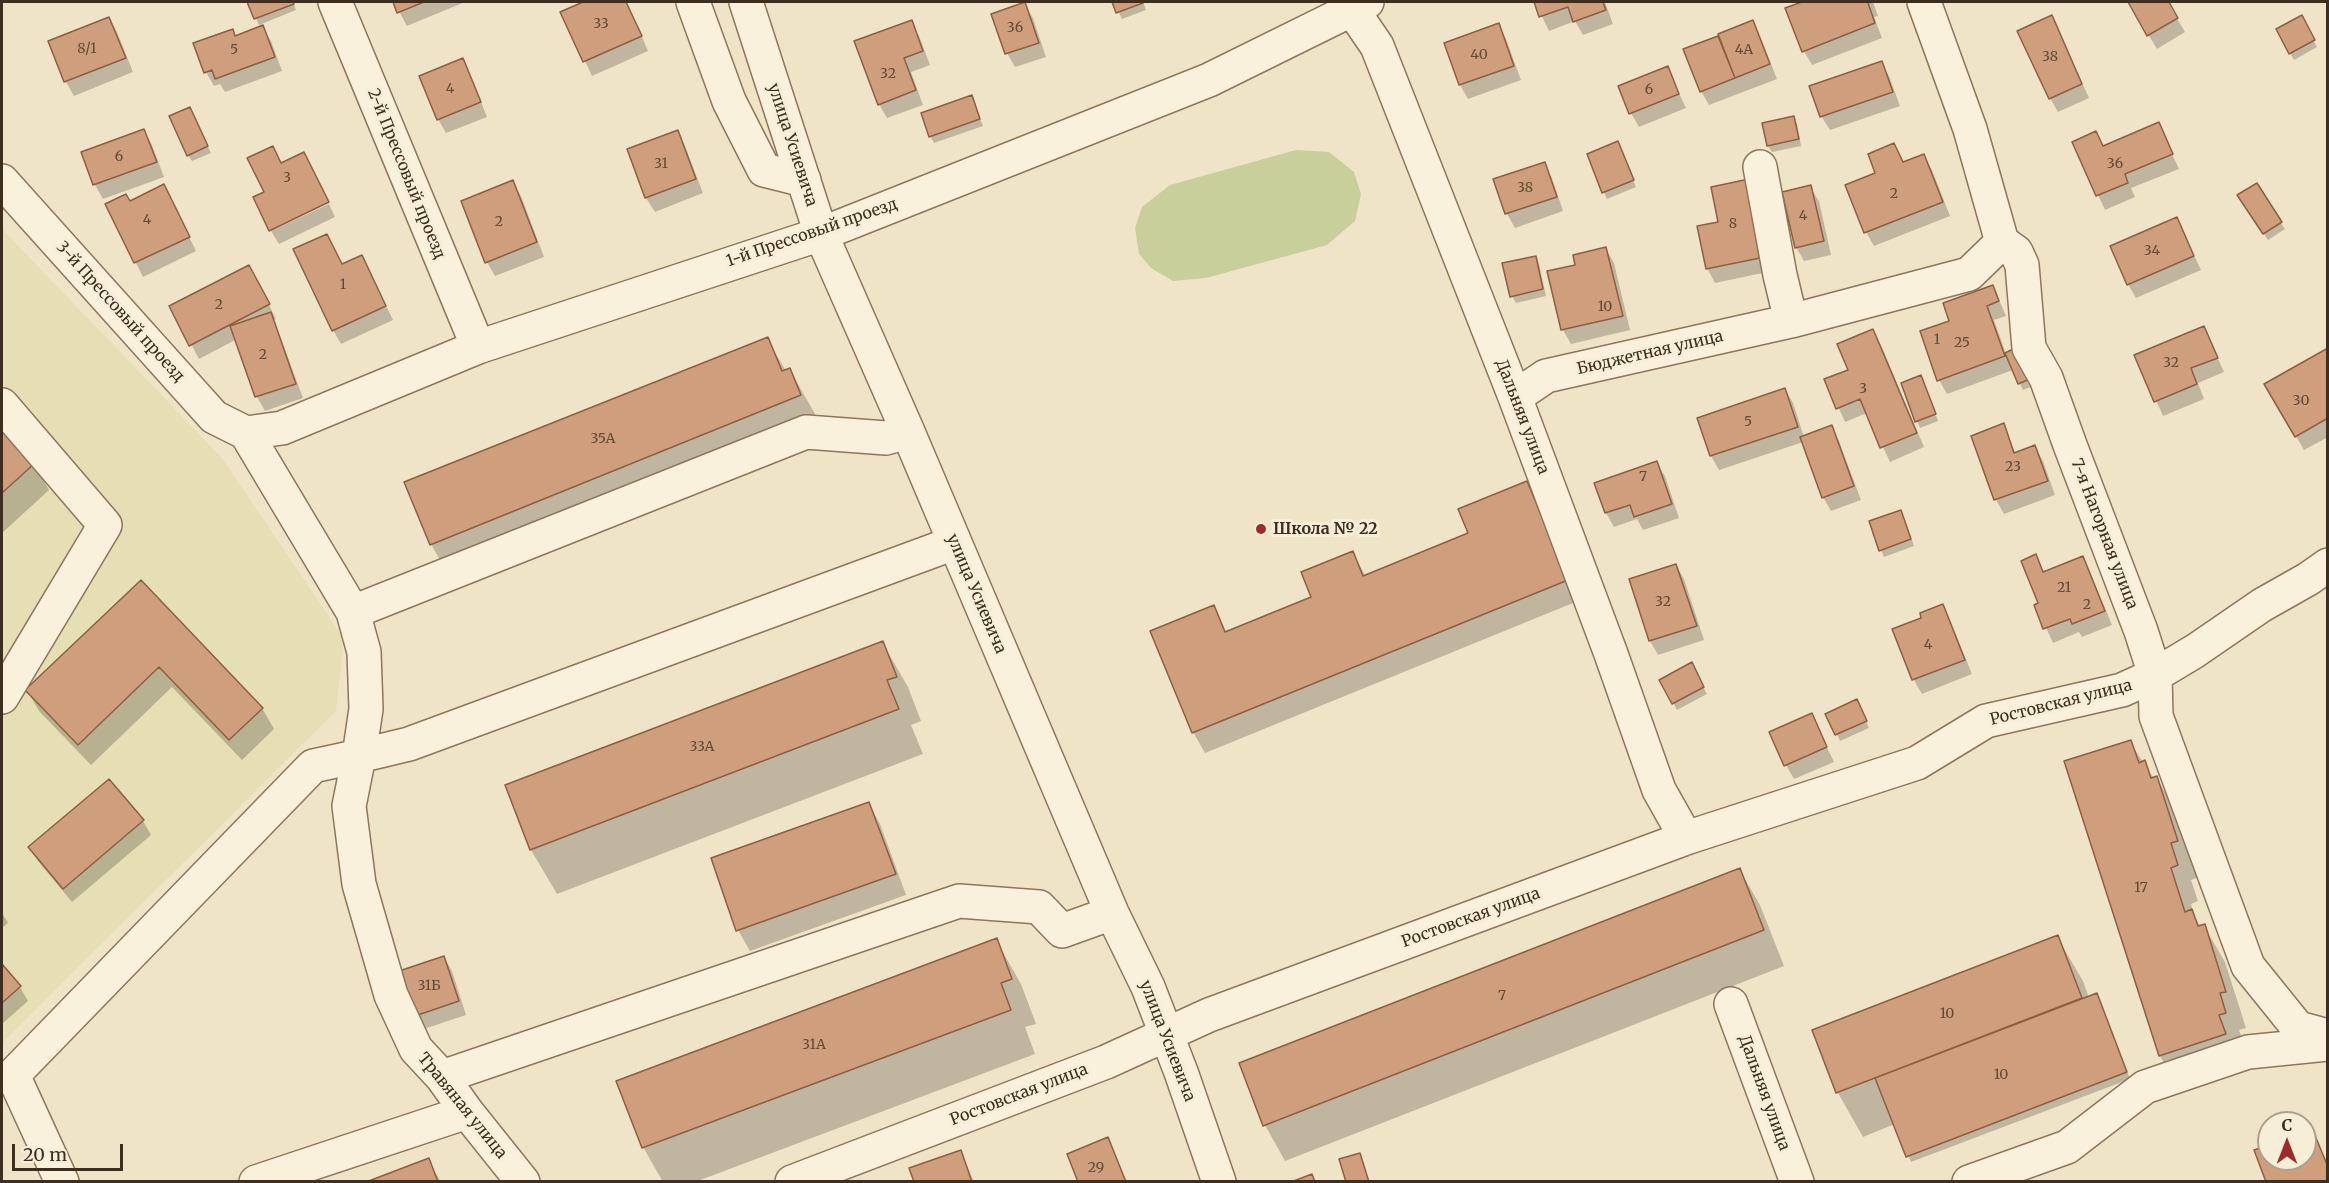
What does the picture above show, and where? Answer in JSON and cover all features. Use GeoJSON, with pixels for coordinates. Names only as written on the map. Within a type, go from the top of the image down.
{"type":"FeatureCollection","features":[{"type":"Feature","properties":{"kind":"street","name":"2-й Прессовый проезд"},"geometry":{"type":"LineString","coordinates":[[335,2],[478,347]]}},
{"type":"Feature","properties":{"kind":"street"},"geometry":{"type":"LineString","coordinates":[[693,2],[729,101],[764,170],[804,180]]}},
{"type":"Feature","properties":{"kind":"street","name":"улица Усиевича"},"geometry":{"type":"LineString","coordinates":[[746,2],[821,234],[908,432],[1112,914],[1148,987],[1219,1182]]}},
{"type":"Feature","properties":{"kind":"street","name":"7-я Нагорная улица"},"geometry":{"type":"LineString","coordinates":[[1924,2],[1970,129],[2002,242],[2016,252],[2022,265],[2029,348],[2046,378],[2141,631],[2155,675],[2156,716],[2248,966],[2298,1028],[2328,1036]]}},
{"type":"Feature","properties":{"kind":"street","name":"1-й Прессовый проезд"},"geometry":{"type":"LineString","coordinates":[[246,433],[282,428],[478,347],[821,234],[1209,80],[1355,4]]}},
{"type":"Feature","properties":{"kind":"street","name":"Дальняя улица"},"geometry":{"type":"LineString","coordinates":[[1355,4],[1377,46],[1515,398],[1611,654],[1659,790],[1686,838]]}},
{"type":"Feature","properties":{"kind":"street"},"geometry":{"type":"LineString","coordinates":[[1761,167],[1780,275],[1791,321]]}},
{"type":"Feature","properties":{"kind":"street","name":"3-й Прессовый проезд"},"geometry":{"type":"LineString","coordinates":[[2,181],[214,417],[246,433]]}},
{"type":"Feature","properties":{"kind":"street","name":"Бюджетная улица"},"geometry":{"type":"LineString","coordinates":[[1515,398],[1546,376],[1791,321],[1969,274],[2002,242]]}},
{"type":"Feature","properties":{"kind":"street"},"geometry":{"type":"LineString","coordinates":[[2,405],[105,525],[2,697]]}},
{"type":"Feature","properties":{"kind":"street"},"geometry":{"type":"LineString","coordinates":[[353,612],[806,432],[886,438],[908,432]]}},
{"type":"Feature","properties":{"kind":"street","name":"Травяная улица"},"geometry":{"type":"LineString","coordinates":[[246,433],[353,612],[364,652],[366,709],[360,756],[349,806],[360,884],[391,995],[416,1049],[442,1077],[467,1112],[524,1182]]}},
{"type":"Feature","properties":{"kind":"street"},"geometry":{"type":"LineString","coordinates":[[62,1182],[13,1075],[314,766],[409,744],[954,543]]}},
{"type":"Feature","properties":{"kind":"street","name":"Ростовская улица"},"geometry":{"type":"LineString","coordinates":[[792,1182],[1106,1062],[1209,1015],[1686,838],[1917,763],[1986,721],[2122,690],[2155,675],[2328,565]]}},
{"type":"Feature","properties":{"kind":"street"},"geometry":{"type":"LineString","coordinates":[[442,1077],[959,901],[1039,907],[1062,931],[1112,914]]}},
{"type":"Feature","properties":{"kind":"street","name":"Дальняя улица"},"geometry":{"type":"LineString","coordinates":[[1731,1004],[1797,1182]]}},
{"type":"Feature","properties":{"kind":"street"},"geometry":{"type":"LineString","coordinates":[[1969,1182],[2067,1147],[2145,1087],[2248,1052],[2328,1044]]}},
{"type":"Feature","properties":{"kind":"street"},"geometry":{"type":"LineString","coordinates":[[256,1182],[467,1112]]}},
{"type":"Feature","properties":{"kind":"shaded area"},"geometry":{"type":"Polygon","coordinates":[[[2,229],[222,458],[344,639],[336,711],[2,1043],[2,229]]]}},
{"type":"Feature","properties":{"kind":"green space"},"geometry":{"type":"Polygon","coordinates":[[[1296,150],[1329,152],[1354,172],[1361,194],[1355,221],[1327,245],[1206,278],[1173,281],[1151,268],[1139,254],[1135,228],[1142,207],[1170,185],[1296,150]]]}},
{"type":"Feature","properties":{"kind":"building"},"geometry":{"type":"Polygon","coordinates":[[[247,2],[293,2],[294,4],[254,19],[247,2]]]}},
{"type":"Feature","properties":{"kind":"building"},"geometry":{"type":"Polygon","coordinates":[[[393,2],[424,2],[397,13],[393,2]]]}},
{"type":"Feature","properties":{"kind":"building"},"geometry":{"type":"Polygon","coordinates":[[[583,2],[626,2],[642,36],[583,62],[560,12],[583,2]]]}},
{"type":"Feature","properties":{"kind":"building"},"geometry":{"type":"Polygon","coordinates":[[[1025,2],[1039,43],[1005,54],[991,14],[1025,2]]]}},
{"type":"Feature","properties":{"kind":"building"},"geometry":{"type":"Polygon","coordinates":[[[1112,2],[1143,2],[1143,3],[1116,13],[1112,2]]]}},
{"type":"Feature","properties":{"kind":"building"},"geometry":{"type":"Polygon","coordinates":[[[1534,2],[1603,2],[1606,10],[1573,22],[1568,7],[1539,17],[1534,2]]]}},
{"type":"Feature","properties":{"kind":"building"},"geometry":{"type":"Polygon","coordinates":[[[1802,2],[1871,2],[1868,3],[1875,23],[1802,52],[1785,8],[1802,2]]]}},
{"type":"Feature","properties":{"kind":"building"},"geometry":{"type":"Polygon","coordinates":[[[2128,2],[2169,2],[2178,18],[2147,36],[2128,2]]]}},
{"type":"Feature","properties":{"kind":"building"},"geometry":{"type":"Polygon","coordinates":[[[2052,15],[2082,84],[2049,99],[2017,31],[2052,15]]]}},
{"type":"Feature","properties":{"kind":"building"},"geometry":{"type":"Polygon","coordinates":[[[2302,15],[2315,40],[2289,54],[2276,29],[2302,15]]]}},
{"type":"Feature","properties":{"kind":"building"},"geometry":{"type":"Polygon","coordinates":[[[109,17],[126,58],[64,82],[48,41],[109,17]]]}},
{"type":"Feature","properties":{"kind":"building"},"geometry":{"type":"Polygon","coordinates":[[[912,20],[923,51],[904,58],[916,90],[878,105],[854,41],[912,20]]]}},
{"type":"Feature","properties":{"kind":"building"},"geometry":{"type":"Polygon","coordinates":[[[1753,20],[1770,64],[1735,78],[1718,34],[1753,20]]]}},
{"type":"Feature","properties":{"kind":"building"},"geometry":{"type":"Polygon","coordinates":[[[1499,23],[1514,66],[1459,85],[1444,43],[1499,23]]]}},
{"type":"Feature","properties":{"kind":"building"},"geometry":{"type":"Polygon","coordinates":[[[263,25],[275,57],[215,79],[212,70],[204,73],[193,43],[233,29],[235,36],[263,25]]]}},
{"type":"Feature","properties":{"kind":"building"},"geometry":{"type":"Polygon","coordinates":[[[1718,36],[1735,78],[1700,92],[1683,49],[1718,36]]]}},
{"type":"Feature","properties":{"kind":"building"},"geometry":{"type":"Polygon","coordinates":[[[463,58],[481,102],[437,120],[419,76],[463,58]]]}},
{"type":"Feature","properties":{"kind":"building"},"geometry":{"type":"Polygon","coordinates":[[[1882,61],[1893,92],[1820,117],[1809,86],[1882,61]]]}},
{"type":"Feature","properties":{"kind":"building"},"geometry":{"type":"Polygon","coordinates":[[[1668,66],[1679,94],[1629,114],[1618,86],[1668,66]]]}},
{"type":"Feature","properties":{"kind":"building"},"geometry":{"type":"Polygon","coordinates":[[[972,95],[980,119],[929,137],[921,113],[972,95]]]}},
{"type":"Feature","properties":{"kind":"building"},"geometry":{"type":"Polygon","coordinates":[[[190,107],[208,146],[187,156],[169,116],[190,107]]]}},
{"type":"Feature","properties":{"kind":"building"},"geometry":{"type":"Polygon","coordinates":[[[1794,116],[1799,139],[1767,146],[1762,123],[1794,116]]]}},
{"type":"Feature","properties":{"kind":"building"},"geometry":{"type":"Polygon","coordinates":[[[2159,122],[2173,154],[2125,174],[2128,183],[2096,196],[2072,142],[2096,131],[2103,146],[2159,122]]]}},
{"type":"Feature","properties":{"kind":"building"},"geometry":{"type":"Polygon","coordinates":[[[144,129],[157,162],[93,185],[81,152],[144,129]]]}},
{"type":"Feature","properties":{"kind":"building"},"geometry":{"type":"Polygon","coordinates":[[[678,130],[696,179],[645,198],[627,149],[678,130]]]}},
{"type":"Feature","properties":{"kind":"building"},"geometry":{"type":"Polygon","coordinates":[[[1618,141],[1634,180],[1602,193],[1587,154],[1618,141]]]}},
{"type":"Feature","properties":{"kind":"building"},"geometry":{"type":"Polygon","coordinates":[[[1894,143],[1903,162],[1924,154],[1943,202],[1864,233],[1845,185],[1875,173],[1868,154],[1894,143]]]}},
{"type":"Feature","properties":{"kind":"building"},"geometry":{"type":"Polygon","coordinates":[[[273,146],[281,163],[304,152],[329,202],[269,231],[253,197],[264,192],[247,158],[273,146]]]}},
{"type":"Feature","properties":{"kind":"building"},"geometry":{"type":"Polygon","coordinates":[[[1545,162],[1557,197],[1505,214],[1493,179],[1545,162]]]}},
{"type":"Feature","properties":{"kind":"building"},"geometry":{"type":"Polygon","coordinates":[[[1749,179],[1765,257],[1706,269],[1697,226],[1718,222],[1711,187],[1749,179]]]}},
{"type":"Feature","properties":{"kind":"building"},"geometry":{"type":"Polygon","coordinates":[[[513,180],[537,242],[485,263],[461,201],[513,180]]]}},
{"type":"Feature","properties":{"kind":"building"},"geometry":{"type":"Polygon","coordinates":[[[2257,183],[2282,222],[2263,234],[2237,195],[2257,183]]]}},
{"type":"Feature","properties":{"kind":"building"},"geometry":{"type":"Polygon","coordinates":[[[164,184],[190,237],[134,263],[105,204],[126,194],[130,201],[164,184]]]}},
{"type":"Feature","properties":{"kind":"building"},"geometry":{"type":"Polygon","coordinates":[[[1811,185],[1824,241],[1795,248],[1782,192],[1811,185]]]}},
{"type":"Feature","properties":{"kind":"building"},"geometry":{"type":"Polygon","coordinates":[[[2177,217],[2194,256],[2127,285],[2110,246],[2177,217]]]}},
{"type":"Feature","properties":{"kind":"building"},"geometry":{"type":"Polygon","coordinates":[[[327,234],[342,264],[362,255],[386,306],[332,331],[293,249],[327,234]]]}},
{"type":"Feature","properties":{"kind":"building"},"geometry":{"type":"Polygon","coordinates":[[[1606,247],[1623,316],[1561,330],[1547,271],[1575,265],[1573,255],[1606,247]]]}},
{"type":"Feature","properties":{"kind":"building"},"geometry":{"type":"Polygon","coordinates":[[[1536,256],[1543,289],[1510,297],[1502,263],[1536,256]]]}},
{"type":"Feature","properties":{"kind":"building"},"geometry":{"type":"Polygon","coordinates":[[[249,265],[270,304],[189,346],[169,306],[249,265]]]}},
{"type":"Feature","properties":{"kind":"building"},"geometry":{"type":"Polygon","coordinates":[[[1993,285],[1999,301],[1987,306],[2005,356],[1937,381],[1920,331],[1949,321],[1943,303],[1993,285]]]}},
{"type":"Feature","properties":{"kind":"building"},"geometry":{"type":"Polygon","coordinates":[[[271,312],[296,384],[255,397],[230,326],[271,312]]]}},
{"type":"Feature","properties":{"kind":"building"},"geometry":{"type":"Polygon","coordinates":[[[2204,326],[2218,358],[2191,368],[2197,384],[2154,402],[2134,355],[2204,326]]]}},
{"type":"Feature","properties":{"kind":"building"},"geometry":{"type":"Polygon","coordinates":[[[1873,329],[1917,433],[1880,448],[1860,399],[1836,409],[1824,379],[1848,370],[1837,344],[1873,329]]]}},
{"type":"Feature","properties":{"kind":"building"},"geometry":{"type":"Polygon","coordinates":[[[768,337],[782,371],[790,368],[801,395],[430,545],[404,482],[768,337]]]}},
{"type":"Feature","properties":{"kind":"building"},"geometry":{"type":"Polygon","coordinates":[[[2017,347],[2030,379],[2018,384],[2005,353],[2017,347]]]}},
{"type":"Feature","properties":{"kind":"building"},"geometry":{"type":"Polygon","coordinates":[[[2328,348],[2328,418],[2295,437],[2264,384],[2328,348]]]}},
{"type":"Feature","properties":{"kind":"building"},"geometry":{"type":"Polygon","coordinates":[[[1921,375],[1936,414],[1915,422],[1901,383],[1921,375]]]}},
{"type":"Feature","properties":{"kind":"building"},"geometry":{"type":"Polygon","coordinates":[[[1785,388],[1798,427],[1710,456],[1697,418],[1785,388]]]}},
{"type":"Feature","properties":{"kind":"building"},"geometry":{"type":"Polygon","coordinates":[[[2004,423],[2014,453],[2035,445],[2048,481],[1994,500],[1971,436],[2004,423]]]}},
{"type":"Feature","properties":{"kind":"building"},"geometry":{"type":"Polygon","coordinates":[[[1832,425],[1854,486],[1822,498],[1800,437],[1832,425]]]}},
{"type":"Feature","properties":{"kind":"building"},"geometry":{"type":"Polygon","coordinates":[[[2,426],[35,463],[2,493],[2,426]]]}},
{"type":"Feature","properties":{"kind":"building"},"geometry":{"type":"Polygon","coordinates":[[[1657,461],[1672,504],[1634,517],[1630,505],[1605,513],[1594,483],[1657,461]]]}},
{"type":"Feature","properties":{"kind":"building"},"geometry":{"type":"Polygon","coordinates":[[[1527,481],[1568,580],[1192,733],[1150,631],[1214,605],[1225,632],[1311,597],[1301,572],[1353,551],[1363,576],[1468,533],[1458,509],[1527,481]]]}},
{"type":"Feature","properties":{"kind":"building"},"geometry":{"type":"Polygon","coordinates":[[[1901,510],[1911,539],[1879,551],[1869,521],[1901,510]]]}},
{"type":"Feature","properties":{"kind":"building"},"geometry":{"type":"Polygon","coordinates":[[[2036,554],[2043,572],[2083,556],[2105,611],[2072,624],[2070,619],[2043,629],[2034,605],[2038,603],[2021,561],[2036,554]]]}},
{"type":"Feature","properties":{"kind":"building"},"geometry":{"type":"Polygon","coordinates":[[[1676,564],[1697,626],[1649,641],[1629,579],[1676,564]]]}},
{"type":"Feature","properties":{"kind":"building"},"geometry":{"type":"Polygon","coordinates":[[[141,580],[263,708],[229,740],[159,667],[78,745],[25,690],[141,580]]]}},
{"type":"Feature","properties":{"kind":"building"},"geometry":{"type":"Polygon","coordinates":[[[1943,604],[1965,660],[1912,680],[1892,629],[1921,618],[1920,613],[1943,604]]]}},
{"type":"Feature","properties":{"kind":"building"},"geometry":{"type":"Polygon","coordinates":[[[883,641],[897,677],[887,680],[899,709],[530,850],[505,785],[883,641]]]}},
{"type":"Feature","properties":{"kind":"building"},"geometry":{"type":"Polygon","coordinates":[[[1692,662],[1704,687],[1672,704],[1659,680],[1692,662]]]}},
{"type":"Feature","properties":{"kind":"building"},"geometry":{"type":"Polygon","coordinates":[[[1857,699],[1867,721],[1835,735],[1825,714],[1857,699]]]}},
{"type":"Feature","properties":{"kind":"building"},"geometry":{"type":"Polygon","coordinates":[[[1812,713],[1827,747],[1784,766],[1769,732],[1812,713]]]}},
{"type":"Feature","properties":{"kind":"building"},"geometry":{"type":"Polygon","coordinates":[[[2131,740],[2139,763],[2145,760],[2151,778],[2157,776],[2178,841],[2171,843],[2178,865],[2171,868],[2185,912],[2192,909],[2198,926],[2205,924],[2226,992],[2220,993],[2226,1013],[2219,1015],[2226,1034],[2159,1056],[2064,761],[2131,740]]]}},
{"type":"Feature","properties":{"kind":"building"},"geometry":{"type":"Polygon","coordinates":[[[109,779],[144,820],[63,889],[28,847],[109,779]]]}},
{"type":"Feature","properties":{"kind":"building"},"geometry":{"type":"Polygon","coordinates":[[[869,802],[896,874],[736,931],[711,858],[869,802]]]}},
{"type":"Feature","properties":{"kind":"building"},"geometry":{"type":"Polygon","coordinates":[[[1740,868],[1764,930],[1263,1126],[1239,1063],[1740,868]]]}},
{"type":"Feature","properties":{"kind":"building"},"geometry":{"type":"Polygon","coordinates":[[[2058,935],[2082,998],[1836,1093],[1812,1030],[2058,935]]]}},
{"type":"Feature","properties":{"kind":"building"},"geometry":{"type":"Polygon","coordinates":[[[997,938],[1012,979],[1001,983],[1011,1010],[642,1148],[616,1081],[997,938]]]}},
{"type":"Feature","properties":{"kind":"building"},"geometry":{"type":"Polygon","coordinates":[[[444,956],[459,1001],[415,1016],[399,971],[444,956]]]}},
{"type":"Feature","properties":{"kind":"building"},"geometry":{"type":"Polygon","coordinates":[[[2,964],[21,986],[2,1003],[2,964]]]}},
{"type":"Feature","properties":{"kind":"building"},"geometry":{"type":"Polygon","coordinates":[[[2097,993],[2127,1072],[1906,1157],[1875,1078],[2097,993]]]}},
{"type":"Feature","properties":{"kind":"building"},"geometry":{"type":"Polygon","coordinates":[[[1108,1137],[1126,1182],[1078,1182],[1067,1154],[1108,1137]]]}},
{"type":"Feature","properties":{"kind":"building"},"geometry":{"type":"Polygon","coordinates":[[[2317,1140],[2328,1167],[2328,1182],[2266,1182],[2262,1171],[2317,1171],[2317,1140]]]}},
{"type":"Feature","properties":{"kind":"building"},"geometry":{"type":"Polygon","coordinates":[[[961,1150],[972,1182],[914,1182],[909,1168],[961,1150]]]}},
{"type":"Feature","properties":{"kind":"building"},"geometry":{"type":"Polygon","coordinates":[[[1360,1153],[1369,1182],[1346,1182],[1339,1159],[1360,1153]]]}},
{"type":"Feature","properties":{"kind":"building"},"geometry":{"type":"Polygon","coordinates":[[[429,1158],[438,1182],[366,1182],[429,1158]]]}},
{"type":"Feature","properties":{"kind":"building"},"geometry":{"type":"Polygon","coordinates":[[[1312,1174],[1315,1182],[1291,1182],[1312,1174]]]}},
{"type":"Feature","properties":{"kind":"place","name":"Школа № 22"},"geometry":{"type":"Point","coordinates":[1261,529]}}]}
